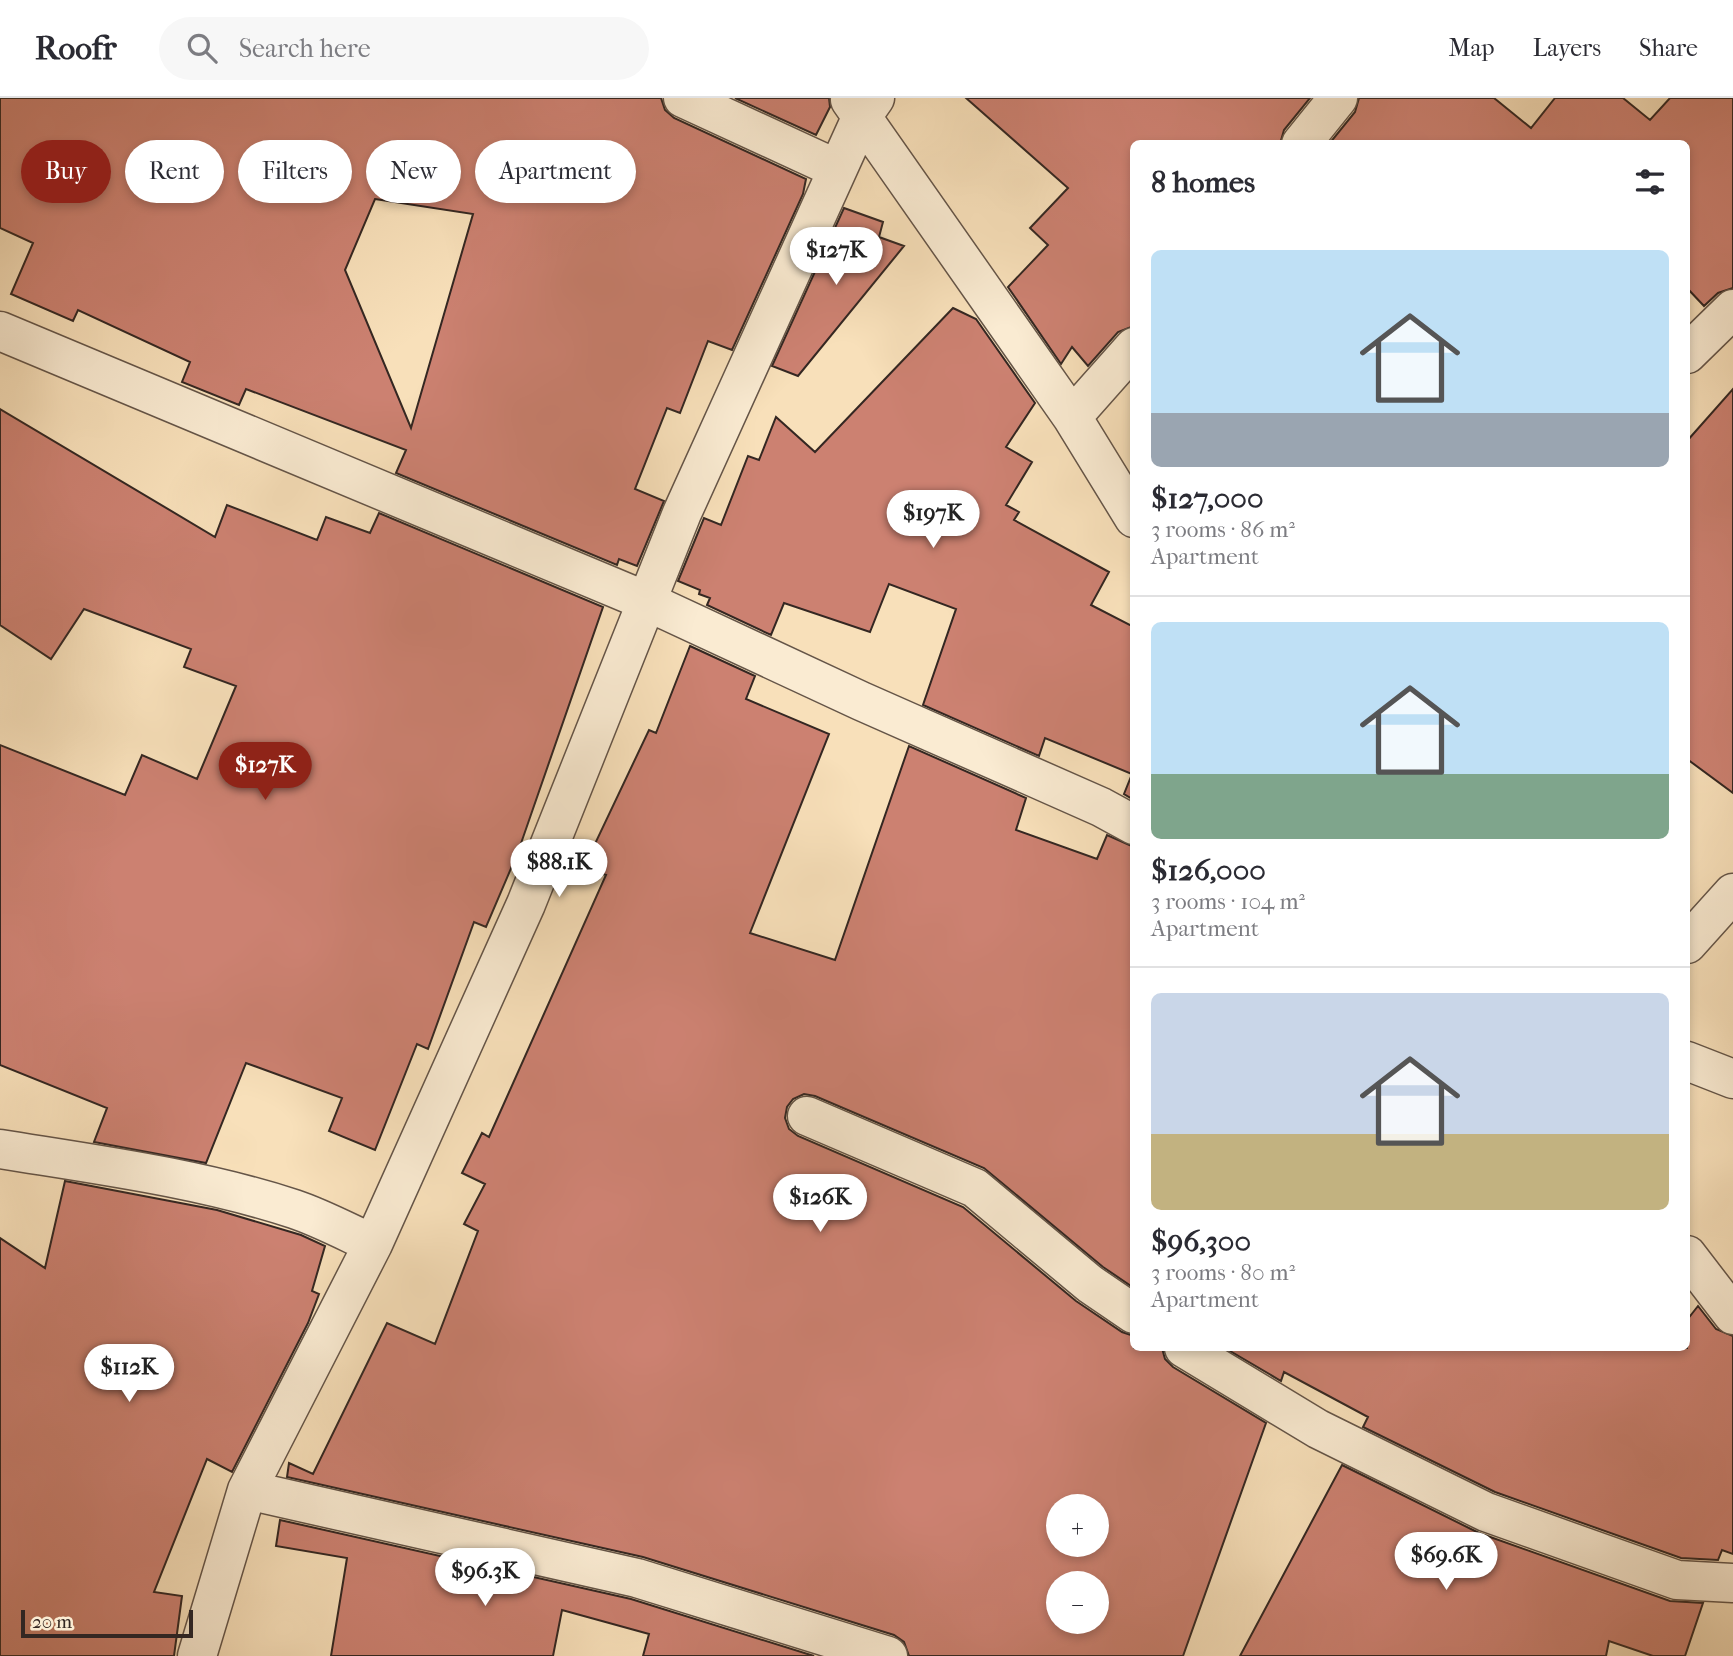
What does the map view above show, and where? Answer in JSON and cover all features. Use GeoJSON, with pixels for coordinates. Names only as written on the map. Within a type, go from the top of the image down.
{"type":"FeatureCollection","features":[{"type":"Feature","properties":{"kind":"street"},"geometry":{"type":"LineString","coordinates":[[683,98],[837,169]]}},
{"type":"Feature","properties":{"kind":"street"},"geometry":{"type":"LineString","coordinates":[[1304,140],[1338,98]]}},
{"type":"Feature","properties":{"kind":"street"},"geometry":{"type":"LineString","coordinates":[[197,1656],[247,1490],[373,1244],[526,904],[646,601],[837,169],[861,105]]}},
{"type":"Feature","properties":{"kind":"street"},"geometry":{"type":"LineString","coordinates":[[861,105],[1072,417],[1130,511]]}},
{"type":"Feature","properties":{"kind":"street"},"geometry":{"type":"LineString","coordinates":[[1690,351],[1733,309]]}},
{"type":"Feature","properties":{"kind":"street"},"geometry":{"type":"LineString","coordinates":[[0,331],[646,601],[1130,823]]}},
{"type":"Feature","properties":{"kind":"street"},"geometry":{"type":"LineString","coordinates":[[1072,417],[1130,352]]}},
{"type":"Feature","properties":{"kind":"street"},"geometry":{"type":"LineString","coordinates":[[1690,941],[1733,893]]}},
{"type":"Feature","properties":{"kind":"street"},"geometry":{"type":"LineString","coordinates":[[1690,1062],[1733,1079]]}},
{"type":"Feature","properties":{"kind":"street"},"geometry":{"type":"LineString","coordinates":[[807,1116],[975,1188],[1090,1283],[1130,1311]]}},
{"type":"Feature","properties":{"kind":"street"},"geometry":{"type":"LineString","coordinates":[[0,1149],[160,1175],[240,1194],[297,1210],[373,1244]]}},
{"type":"Feature","properties":{"kind":"street"},"geometry":{"type":"LineString","coordinates":[[1690,1259],[1733,1315]]}},
{"type":"Feature","properties":{"kind":"street"},"geometry":{"type":"LineString","coordinates":[[1189,1351],[1318,1429],[1486,1512],[1677,1580],[1733,1583]]}},
{"type":"Feature","properties":{"kind":"street"},"geometry":{"type":"LineString","coordinates":[[247,1490],[637,1577],[888,1656]]}},
{"type":"Feature","properties":{"kind":"building"},"geometry":{"type":"Polygon","coordinates":[[[0,98],[661,98],[665,110],[674,118],[806,179],[803,194],[732,350],[708,341],[680,413],[667,408],[635,489],[664,501],[637,566],[619,559],[617,565],[396,473],[406,450],[246,389],[239,405],[182,382],[190,362],[78,310],[73,321],[11,294],[33,243],[0,228],[0,98]],[[366,140],[366,203],[373,203],[345,270],[411,428],[473,214],[401,203],[461,203],[461,140],[366,140]]]}},
{"type":"Feature","properties":{"kind":"building"},"geometry":{"type":"Polygon","coordinates":[[[735,98],[829,98],[830,107],[816,135],[735,98]]]}},
{"type":"Feature","properties":{"kind":"building"},"geometry":{"type":"Polygon","coordinates":[[[966,98],[1310,98],[1284,130],[1281,140],[1130,140],[1130,328],[1118,332],[1088,366],[1072,347],[1061,364],[1008,287],[1048,245],[1030,228],[1068,188],[966,98]]]}},
{"type":"Feature","properties":{"kind":"building"},"geometry":{"type":"Polygon","coordinates":[[[1359,98],[1494,98],[1531,128],[1555,98],[1623,98],[1650,120],[1670,98],[1733,98],[1733,288],[1718,293],[1704,306],[1690,291],[1690,140],[1332,140],[1355,112],[1359,98]]]}},
{"type":"Feature","properties":{"kind":"building"},"geometry":{"type":"Polygon","coordinates":[[[844,208],[883,222],[879,237],[904,246],[798,376],[772,366],[844,208]]]}},
{"type":"Feature","properties":{"kind":"building"},"geometry":{"type":"Polygon","coordinates":[[[953,308],[976,319],[1035,403],[1006,447],[1032,462],[1006,505],[1019,512],[1014,520],[1109,572],[1091,605],[1130,625],[1130,773],[1045,738],[1039,756],[923,705],[956,609],[889,584],[870,632],[784,603],[771,635],[707,605],[710,598],[699,594],[700,590],[678,581],[704,518],[721,525],[748,456],[759,460],[776,417],[815,452],[953,308]]]}},
{"type":"Feature","properties":{"kind":"building"},"geometry":{"type":"Polygon","coordinates":[[[1733,389],[1733,793],[1690,761],[1690,438],[1733,389]]]}},
{"type":"Feature","properties":{"kind":"building"},"geometry":{"type":"Polygon","coordinates":[[[0,409],[215,537],[227,505],[317,540],[326,517],[370,533],[379,513],[603,607],[518,852],[486,927],[474,922],[428,1049],[417,1044],[375,1150],[329,1131],[342,1098],[246,1063],[206,1163],[94,1142],[107,1108],[0,1065],[0,745],[125,795],[142,755],[197,779],[236,686],[184,667],[191,649],[84,609],[51,659],[0,625],[0,409]]]}},
{"type":"Feature","properties":{"kind":"building"},"geometry":{"type":"Polygon","coordinates":[[[690,646],[755,676],[746,699],[829,734],[750,933],[835,960],[909,746],[1026,798],[1016,830],[1097,859],[1107,835],[1130,845],[1130,1285],[1103,1267],[984,1168],[815,1096],[804,1094],[793,1099],[787,1107],[785,1118],[789,1129],[798,1136],[963,1207],[1076,1301],[1130,1335],[1130,1351],[1163,1351],[1165,1359],[1173,1367],[1266,1423],[1183,1656],[909,1656],[904,1642],[894,1635],[643,1557],[287,1477],[289,1463],[313,1474],[387,1323],[435,1344],[478,1231],[464,1224],[485,1184],[462,1173],[482,1133],[489,1137],[606,875],[583,869],[649,730],[656,733],[690,646]]]}},
{"type":"Feature","properties":{"kind":"building"},"geometry":{"type":"Polygon","coordinates":[[[1130,779],[1130,798],[1124,794],[1130,779]]]}},
{"type":"Feature","properties":{"kind":"building"},"geometry":{"type":"Polygon","coordinates":[[[65,1181],[217,1210],[301,1235],[325,1246],[312,1291],[319,1294],[308,1323],[232,1472],[207,1459],[154,1592],[182,1596],[174,1656],[0,1656],[0,1238],[45,1268],[65,1181]]]}},
{"type":"Feature","properties":{"kind":"building"},"geometry":{"type":"Polygon","coordinates":[[[1698,1306],[1716,1329],[1733,1336],[1733,1554],[1722,1550],[1718,1560],[1681,1558],[1495,1492],[1363,1427],[1368,1417],[1284,1372],[1281,1381],[1230,1351],[1690,1351],[1690,1316],[1698,1306]]]}},
{"type":"Feature","properties":{"kind":"building"},"geometry":{"type":"Polygon","coordinates":[[[1342,1465],[1479,1533],[1670,1601],[1703,1603],[1685,1656],[1653,1656],[1609,1641],[1606,1656],[1240,1656],[1342,1465]]]}},
{"type":"Feature","properties":{"kind":"building"},"geometry":{"type":"Polygon","coordinates":[[[280,1520],[631,1599],[814,1656],[643,1656],[649,1634],[562,1610],[553,1656],[331,1656],[347,1558],[276,1546],[280,1520]]]}}]}
